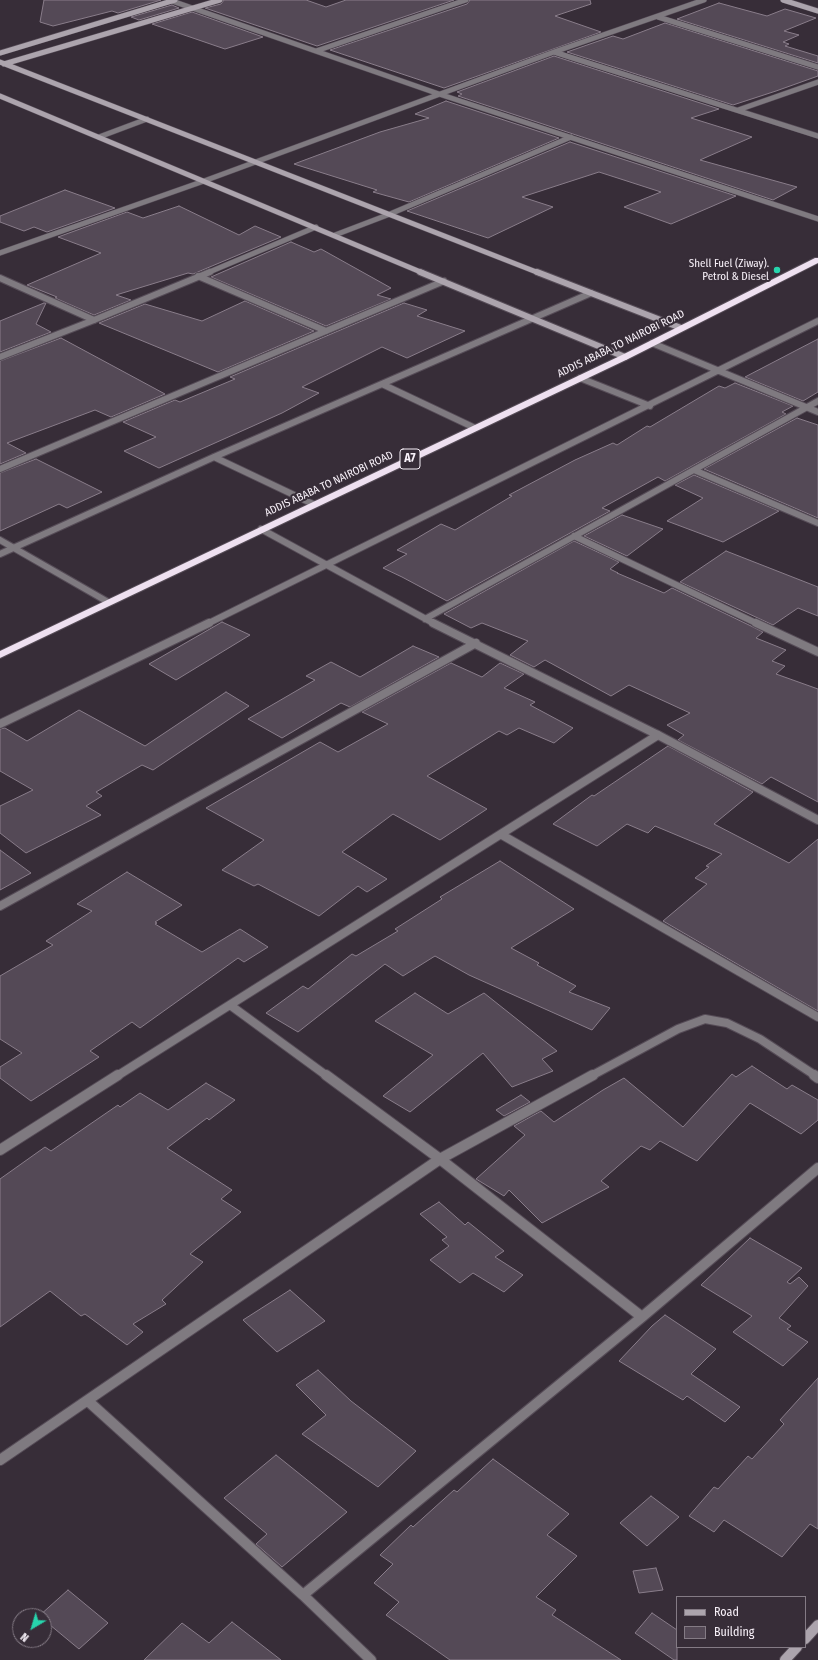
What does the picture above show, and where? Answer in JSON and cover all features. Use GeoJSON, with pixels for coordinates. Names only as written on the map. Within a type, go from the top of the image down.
{"type":"FeatureCollection","features":[{"type":"Feature","properties":{"kind":"highway","name":"ADDIS ABABA TO NAIROBI ROAD"},"geometry":{"type":"LineString","coordinates":[[0,655],[313,504],[580,378],[818,260]]}},
{"type":"Feature","properties":{"kind":"street"},"geometry":{"type":"LineString","coordinates":[[0,53],[172,0],[439,94],[818,219]]}},
{"type":"Feature","properties":{"kind":"street"},"geometry":{"type":"LineString","coordinates":[[2,64],[220,0]]}},
{"type":"Feature","properties":{"kind":"street"},"geometry":{"type":"LineString","coordinates":[[316,51],[466,0]]}},
{"type":"Feature","properties":{"kind":"street"},"geometry":{"type":"LineString","coordinates":[[0,253],[204,181],[554,52],[704,0]]}},
{"type":"Feature","properties":{"kind":"street"},"geometry":{"type":"LineString","coordinates":[[783,0],[818,10]]}},
{"type":"Feature","properties":{"kind":"street"},"geometry":{"type":"LineString","coordinates":[[658,17],[818,67]]}},
{"type":"Feature","properties":{"kind":"street"},"geometry":{"type":"LineString","coordinates":[[554,52],[818,136]]}},
{"type":"Feature","properties":{"kind":"street"},"geometry":{"type":"LineString","coordinates":[[2,64],[147,119],[681,328]]}},
{"type":"Feature","properties":{"kind":"street"},"geometry":{"type":"LineString","coordinates":[[738,110],[818,82]]}},
{"type":"Feature","properties":{"kind":"street"},"geometry":{"type":"LineString","coordinates":[[0,96],[625,356]]}},
{"type":"Feature","properties":{"kind":"street"},"geometry":{"type":"LineString","coordinates":[[99,137],[147,119]]}},
{"type":"Feature","properties":{"kind":"street"},"geometry":{"type":"LineString","coordinates":[[335,235],[390,214],[571,137]]}},
{"type":"Feature","properties":{"kind":"street"},"geometry":{"type":"LineString","coordinates":[[0,357],[94,320],[316,227]]}},
{"type":"Feature","properties":{"kind":"street"},"geometry":{"type":"LineString","coordinates":[[198,276],[326,331]]}},
{"type":"Feature","properties":{"kind":"street"},"geometry":{"type":"LineString","coordinates":[[0,278],[94,320]]}},
{"type":"Feature","properties":{"kind":"street"},"geometry":{"type":"LineString","coordinates":[[0,469],[444,281]]}},
{"type":"Feature","properties":{"kind":"street"},"geometry":{"type":"LineString","coordinates":[[0,554],[214,457],[591,293]]}},
{"type":"Feature","properties":{"kind":"street"},"geometry":{"type":"LineString","coordinates":[[0,724],[328,565],[650,406],[818,321]]}},
{"type":"Feature","properties":{"kind":"street"},"geometry":{"type":"LineString","coordinates":[[652,343],[818,412]]}},
{"type":"Feature","properties":{"kind":"street"},"geometry":{"type":"LineString","coordinates":[[580,378],[650,406]]}},
{"type":"Feature","properties":{"kind":"street"},"geometry":{"type":"LineString","coordinates":[[382,384],[475,428]]}},
{"type":"Feature","properties":{"kind":"street"},"geometry":{"type":"LineString","coordinates":[[425,619],[818,401]]}},
{"type":"Feature","properties":{"kind":"street"},"geometry":{"type":"LineString","coordinates":[[214,457],[313,504]]}},
{"type":"Feature","properties":{"kind":"street"},"geometry":{"type":"LineString","coordinates":[[694,470],[818,523]]}},
{"type":"Feature","properties":{"kind":"street"},"geometry":{"type":"LineString","coordinates":[[261,529],[425,619],[476,643],[658,735],[818,820]]}},
{"type":"Feature","properties":{"kind":"street"},"geometry":{"type":"LineString","coordinates":[[574,536],[818,652]]}},
{"type":"Feature","properties":{"kind":"street"},"geometry":{"type":"LineString","coordinates":[[0,540],[108,602]]}},
{"type":"Feature","properties":{"kind":"street"},"geometry":{"type":"LineString","coordinates":[[0,906],[476,643]]}},
{"type":"Feature","properties":{"kind":"street"},"geometry":{"type":"LineString","coordinates":[[0,1150],[502,835],[658,735]]}},
{"type":"Feature","properties":{"kind":"street"},"geometry":{"type":"LineString","coordinates":[[502,835],[818,1017]]}},
{"type":"Feature","properties":{"kind":"street"},"geometry":{"type":"LineString","coordinates":[[230,1005],[440,1159],[642,1317]]}},
{"type":"Feature","properties":{"kind":"street"},"geometry":{"type":"LineString","coordinates":[[0,1460],[440,1159],[678,1029],[705,1019],[727,1023],[760,1039],[818,1078]]}},
{"type":"Feature","properties":{"kind":"street"},"geometry":{"type":"LineString","coordinates":[[303,1595],[642,1317],[818,1168]]}},
{"type":"Feature","properties":{"kind":"street"},"geometry":{"type":"LineString","coordinates":[[88,1401],[303,1595],[371,1660]]}},
{"type":"Feature","properties":{"kind":"street"},"geometry":{"type":"LineString","coordinates":[[806,1638],[818,1625]]}},
{"type":"Feature","properties":{"kind":"street"},"geometry":{"type":"LineString","coordinates":[[785,1660],[796,1648]]}},
{"type":"Feature","properties":{"kind":"building"},"geometry":{"type":"Polygon","coordinates":[[[44,0],[161,0],[118,13],[112,11],[53,26],[40,22],[44,0]]]}},
{"type":"Feature","properties":{"kind":"building"},"geometry":{"type":"Polygon","coordinates":[[[224,0],[306,0],[326,7],[346,0],[454,0],[317,46],[205,8],[221,4],[224,0]]]}},
{"type":"Feature","properties":{"kind":"building"},"geometry":{"type":"Polygon","coordinates":[[[470,0],[590,0],[591,4],[555,16],[601,32],[444,88],[330,50],[467,4],[470,0]]]}},
{"type":"Feature","properties":{"kind":"building"},"geometry":{"type":"Polygon","coordinates":[[[719,3],[767,16],[785,9],[816,18],[784,31],[799,35],[783,42],[789,44],[785,46],[818,56],[818,63],[677,19],[719,3]]]}},
{"type":"Feature","properties":{"kind":"building"},"geometry":{"type":"Polygon","coordinates":[[[172,5],[179,8],[139,20],[131,17],[172,5]]]}},
{"type":"Feature","properties":{"kind":"building"},"geometry":{"type":"Polygon","coordinates":[[[192,12],[263,37],[225,49],[152,24],[192,12]]]}},
{"type":"Feature","properties":{"kind":"building"},"geometry":{"type":"Polygon","coordinates":[[[665,23],[818,71],[818,76],[733,105],[567,52],[613,36],[623,39],[665,23]]]}},
{"type":"Feature","properties":{"kind":"building"},"geometry":{"type":"Polygon","coordinates":[[[554,56],[719,109],[691,118],[752,137],[700,160],[797,187],[773,200],[458,96],[462,94],[457,92],[554,56]]]}},
{"type":"Feature","properties":{"kind":"building"},"geometry":{"type":"Polygon","coordinates":[[[446,101],[559,138],[409,202],[373,192],[377,190],[294,164],[380,132],[429,118],[415,114],[446,101]]]}},
{"type":"Feature","properties":{"kind":"building"},"geometry":{"type":"Polygon","coordinates":[[[570,142],[736,196],[671,224],[624,207],[661,192],[599,172],[522,197],[553,207],[488,238],[407,211],[570,142]]]}},
{"type":"Feature","properties":{"kind":"building"},"geometry":{"type":"Polygon","coordinates":[[[65,190],[115,208],[47,232],[34,227],[24,231],[0,222],[0,216],[65,190]]]}},
{"type":"Feature","properties":{"kind":"building"},"geometry":{"type":"Polygon","coordinates":[[[179,206],[239,235],[255,226],[281,237],[193,274],[188,273],[116,295],[131,300],[94,315],[55,298],[57,297],[27,285],[101,253],[58,237],[127,212],[143,218],[179,206]]]}},
{"type":"Feature","properties":{"kind":"building"},"geometry":{"type":"Polygon","coordinates":[[[291,242],[314,252],[321,249],[391,288],[377,295],[391,299],[326,326],[211,277],[291,242]]]}},
{"type":"Feature","properties":{"kind":"building"},"geometry":{"type":"Polygon","coordinates":[[[245,301],[314,331],[218,372],[99,323],[145,304],[202,321],[245,301]]]}},
{"type":"Feature","properties":{"kind":"building"},"geometry":{"type":"Polygon","coordinates":[[[46,303],[36,324],[51,332],[0,352],[0,321],[46,303]]]}},
{"type":"Feature","properties":{"kind":"building"},"geometry":{"type":"Polygon","coordinates":[[[404,303],[427,310],[417,316],[465,331],[407,358],[382,347],[302,387],[319,393],[282,413],[159,468],[124,451],[156,437],[123,422],[175,400],[180,402],[235,379],[230,377],[404,303]]]}},
{"type":"Feature","properties":{"kind":"building"},"geometry":{"type":"Polygon","coordinates":[[[61,338],[165,394],[111,417],[95,410],[7,443],[26,453],[0,464],[0,361],[61,338]]]}},
{"type":"Feature","properties":{"kind":"building"},"geometry":{"type":"Polygon","coordinates":[[[818,339],[818,392],[803,401],[745,377],[818,339]]]}},
{"type":"Feature","properties":{"kind":"building"},"geometry":{"type":"Polygon","coordinates":[[[735,383],[793,406],[782,412],[786,414],[665,481],[658,477],[602,508],[610,511],[447,601],[383,568],[407,554],[397,550],[441,524],[455,530],[512,496],[509,495],[575,460],[613,443],[617,445],[647,426],[650,427],[719,386],[725,388],[735,383]]]}},
{"type":"Feature","properties":{"kind":"building"},"geometry":{"type":"Polygon","coordinates":[[[797,418],[818,425],[818,518],[704,469],[797,418]]]}},
{"type":"Feature","properties":{"kind":"building"},"geometry":{"type":"Polygon","coordinates":[[[36,459],[102,492],[67,508],[59,504],[0,531],[0,473],[36,459]]]}},
{"type":"Feature","properties":{"kind":"building"},"geometry":{"type":"Polygon","coordinates":[[[694,475],[779,511],[723,542],[667,521],[703,498],[675,485],[694,475]]]}},
{"type":"Feature","properties":{"kind":"building"},"geometry":{"type":"Polygon","coordinates":[[[622,515],[663,529],[627,556],[584,536],[622,515]]]}},
{"type":"Feature","properties":{"kind":"building"},"geometry":{"type":"Polygon","coordinates":[[[574,541],[619,562],[610,569],[617,573],[664,593],[672,588],[763,632],[756,638],[786,650],[772,661],[785,666],[776,674],[818,689],[818,802],[771,777],[762,784],[678,740],[684,735],[667,725],[690,713],[629,685],[611,696],[545,660],[534,667],[510,655],[528,641],[482,623],[471,628],[444,614],[574,541]]]}},
{"type":"Feature","properties":{"kind":"building"},"geometry":{"type":"Polygon","coordinates":[[[726,551],[818,587],[818,616],[798,608],[773,625],[680,582],[726,551]]]}},
{"type":"Feature","properties":{"kind":"building"},"geometry":{"type":"Polygon","coordinates":[[[222,622],[250,635],[176,680],[149,664],[222,622]]]}},
{"type":"Feature","properties":{"kind":"building"},"geometry":{"type":"Polygon","coordinates":[[[413,646],[439,657],[350,707],[341,703],[282,738],[248,719],[315,680],[306,676],[331,662],[360,677],[413,646]]]}},
{"type":"Feature","properties":{"kind":"building"},"geometry":{"type":"Polygon","coordinates":[[[451,663],[482,677],[500,663],[524,674],[504,688],[535,702],[530,705],[573,728],[554,743],[519,728],[507,735],[499,731],[427,776],[487,809],[440,840],[393,814],[342,852],[387,879],[367,892],[358,886],[319,916],[258,884],[254,886],[222,870],[264,840],[206,808],[320,742],[338,752],[388,724],[362,712],[451,663]]]}},
{"type":"Feature","properties":{"kind":"building"},"geometry":{"type":"Polygon","coordinates":[[[226,692],[249,706],[153,770],[142,765],[96,792],[102,796],[86,806],[101,815],[26,853],[0,833],[0,806],[33,790],[0,771],[0,729],[5,728],[27,741],[79,710],[145,746],[226,692]]]}},
{"type":"Feature","properties":{"kind":"building"},"geometry":{"type":"Polygon","coordinates":[[[668,746],[753,792],[714,824],[789,863],[818,839],[818,1011],[663,921],[707,884],[695,878],[709,867],[706,866],[722,854],[655,826],[648,833],[627,824],[597,846],[553,824],[592,795],[594,796],[668,746]]]}},
{"type":"Feature","properties":{"kind":"building"},"geometry":{"type":"Polygon","coordinates":[[[0,850],[31,873],[0,890],[0,850]]]}},
{"type":"Feature","properties":{"kind":"building"},"geometry":{"type":"Polygon","coordinates":[[[500,861],[574,909],[511,948],[539,963],[537,965],[576,986],[569,992],[610,1008],[592,1030],[469,975],[435,956],[403,976],[385,964],[298,1032],[266,1013],[303,986],[308,989],[352,954],[356,956],[398,931],[395,929],[442,899],[440,897],[500,861]]]}},
{"type":"Feature","properties":{"kind":"building"},"geometry":{"type":"Polygon","coordinates":[[[127,872],[182,905],[155,922],[157,923],[155,924],[202,952],[240,929],[268,947],[244,962],[238,958],[140,1028],[132,1022],[90,1051],[99,1057],[31,1101],[0,1078],[0,1067],[22,1053],[0,1039],[0,976],[53,945],[46,941],[92,911],[77,904],[127,872]]]}},
{"type":"Feature","properties":{"kind":"building"},"geometry":{"type":"Polygon","coordinates":[[[415,993],[448,1014],[484,993],[557,1051],[542,1059],[553,1071],[512,1087],[483,1053],[410,1112],[383,1096],[433,1055],[375,1021],[415,993]]]}},
{"type":"Feature","properties":{"kind":"building"},"geometry":{"type":"Polygon","coordinates":[[[752,1066],[787,1089],[792,1085],[818,1100],[818,1120],[801,1134],[750,1103],[697,1161],[660,1141],[650,1150],[641,1146],[601,1181],[609,1187],[542,1223],[509,1190],[504,1196],[476,1179],[525,1135],[514,1126],[541,1111],[554,1122],[624,1078],[683,1127],[732,1074],[736,1077],[752,1066]]]}},
{"type":"Feature","properties":{"kind":"building"},"geometry":{"type":"Polygon","coordinates":[[[206,1083],[235,1100],[209,1120],[207,1118],[167,1148],[232,1190],[221,1199],[241,1212],[190,1254],[203,1262],[162,1300],[166,1304],[133,1324],[143,1332],[127,1345],[85,1314],[81,1316],[50,1291],[0,1327],[0,1179],[45,1147],[51,1151],[118,1105],[120,1107],[140,1093],[168,1110],[206,1083]]]}},
{"type":"Feature","properties":{"kind":"building"},"geometry":{"type":"Polygon","coordinates":[[[521,1095],[530,1102],[504,1116],[496,1110],[521,1095]]]}},
{"type":"Feature","properties":{"kind":"building"},"geometry":{"type":"Polygon","coordinates":[[[439,1202],[465,1225],[468,1222],[504,1251],[495,1257],[523,1275],[504,1292],[473,1273],[460,1283],[430,1260],[449,1246],[442,1240],[447,1237],[420,1214],[439,1202]]]}},
{"type":"Feature","properties":{"kind":"building"},"geometry":{"type":"Polygon","coordinates":[[[750,1238],[802,1268],[787,1282],[790,1284],[799,1277],[808,1286],[779,1318],[791,1326],[787,1329],[808,1342],[783,1366],[733,1332],[752,1316],[701,1285],[750,1238]]]}},
{"type":"Feature","properties":{"kind":"building"},"geometry":{"type":"Polygon","coordinates":[[[290,1290],[325,1321],[277,1352],[243,1320],[290,1290]]]}},
{"type":"Feature","properties":{"kind":"building"},"geometry":{"type":"Polygon","coordinates":[[[665,1315],[716,1349],[691,1374],[740,1407],[725,1422],[687,1396],[683,1400],[619,1361],[652,1326],[665,1315]]]}},
{"type":"Feature","properties":{"kind":"building"},"geometry":{"type":"Polygon","coordinates":[[[318,1370],[351,1401],[416,1451],[378,1487],[302,1434],[326,1415],[296,1385],[318,1370]]]}},
{"type":"Feature","properties":{"kind":"building"},"geometry":{"type":"Polygon","coordinates":[[[818,1378],[818,1529],[810,1524],[782,1557],[724,1520],[714,1532],[689,1516],[714,1487],[718,1489],[748,1456],[752,1459],[784,1424],[780,1420],[818,1378]]]}},
{"type":"Feature","properties":{"kind":"building"},"geometry":{"type":"Polygon","coordinates":[[[276,1455],[347,1512],[282,1567],[256,1544],[267,1534],[224,1498],[276,1455]]]}},
{"type":"Feature","properties":{"kind":"building"},"geometry":{"type":"Polygon","coordinates":[[[493,1459],[569,1514],[547,1535],[577,1556],[536,1597],[556,1610],[552,1615],[621,1660],[450,1660],[386,1615],[399,1602],[374,1583],[393,1564],[380,1555],[411,1525],[413,1527],[454,1490],[457,1492],[493,1459]]]}},
{"type":"Feature","properties":{"kind":"building"},"geometry":{"type":"Polygon","coordinates":[[[651,1496],[679,1517],[647,1546],[620,1523],[651,1496]]]}},
{"type":"Feature","properties":{"kind":"building"},"geometry":{"type":"Polygon","coordinates":[[[656,1568],[663,1590],[639,1593],[633,1571],[656,1568]]]}},
{"type":"Feature","properties":{"kind":"building"},"geometry":{"type":"Polygon","coordinates":[[[68,1590],[108,1623],[79,1649],[52,1627],[52,1608],[48,1608],[68,1590]]]}},
{"type":"Feature","properties":{"kind":"building"},"geometry":{"type":"Polygon","coordinates":[[[652,1613],[676,1629],[677,1660],[674,1660],[635,1633],[652,1613]]]}},
{"type":"Feature","properties":{"kind":"building"},"geometry":{"type":"Polygon","coordinates":[[[232,1622],[281,1660],[144,1660],[182,1623],[209,1643],[232,1622]]]}},
{"type":"Feature","properties":{"kind":"place","name":"Shell Fuel (Ziway). Petrol & Diesel"},"geometry":{"type":"Point","coordinates":[777,270]}}]}
